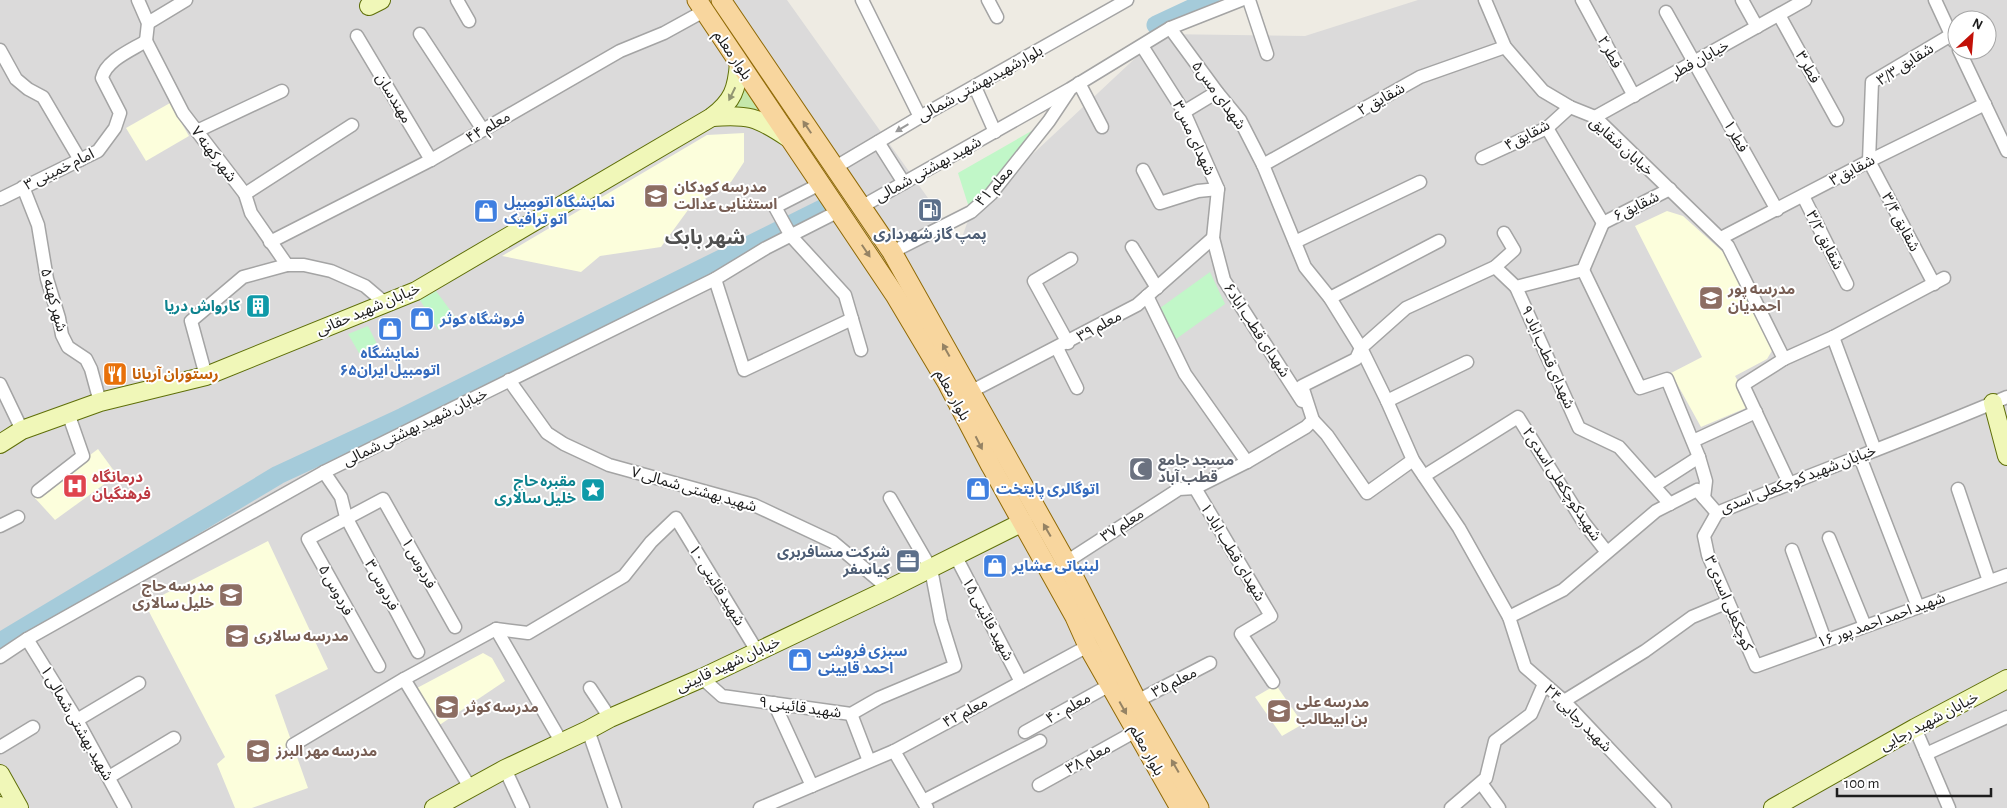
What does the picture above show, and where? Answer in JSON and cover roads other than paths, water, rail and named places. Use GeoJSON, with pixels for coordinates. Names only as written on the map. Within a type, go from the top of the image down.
{"type":"FeatureCollection","features":[{"type":"Feature","properties":{"kind":"main road","name":"بلوار معلم"},"geometry":{"type":"LineString","coordinates":[[721,0],[892,252],[960,384],[1023,522],[1137,701],[1199,808]]}},
{"type":"Feature","properties":{"kind":"main road","name":"بلوار معلم"},"geometry":{"type":"LineString","coordinates":[[700,5],[896,295],[960,384],[1066,562],[1082,612],[1088,646],[1180,808]]}},
{"type":"Feature","properties":{"kind":"street"},"geometry":{"type":"LineString","coordinates":[[138,0],[148,23],[146,41]]}},
{"type":"Feature","properties":{"kind":"street"},"geometry":{"type":"LineString","coordinates":[[148,23],[186,0]]}},
{"type":"Feature","properties":{"kind":"street"},"geometry":{"type":"LineString","coordinates":[[457,0],[469,22]]}},
{"type":"Feature","properties":{"kind":"street"},"geometry":{"type":"LineString","coordinates":[[862,0],[920,116]]}},
{"type":"Feature","properties":{"kind":"street"},"geometry":{"type":"LineString","coordinates":[[988,0],[997,17]]}},
{"type":"Feature","properties":{"kind":"street","name":"بلوارشهیدبهشتی شمالی"},"geometry":{"type":"LineString","coordinates":[[834,168],[920,116],[975,87],[1127,0]]}},
{"type":"Feature","properties":{"kind":"street"},"geometry":{"type":"LineString","coordinates":[[975,87],[993,128],[1074,86],[1170,28],[1222,4],[1241,0]]}},
{"type":"Feature","properties":{"kind":"street"},"geometry":{"type":"LineString","coordinates":[[1249,0],[1267,54]]}},
{"type":"Feature","properties":{"kind":"street","name":"خیابان شقایق"},"geometry":{"type":"LineString","coordinates":[[1484,0],[1505,47],[1543,91],[1570,107],[1595,117],[1724,242],[1784,359]]}},
{"type":"Feature","properties":{"kind":"street"},"geometry":{"type":"LineString","coordinates":[[1742,0],[1757,27]]}},
{"type":"Feature","properties":{"kind":"street","name":"خیابان فطر"},"geometry":{"type":"LineString","coordinates":[[1595,117],[1806,0]]}},
{"type":"Feature","properties":{"kind":"street"},"geometry":{"type":"LineString","coordinates":[[1935,0],[1947,25]]}},
{"type":"Feature","properties":{"kind":"street","name":"فطر ۲"},"geometry":{"type":"LineString","coordinates":[[1584,4],[1634,96]]}},
{"type":"Feature","properties":{"kind":"street","name":"معلم ۴۴"},"geometry":{"type":"LineString","coordinates":[[270,242],[431,160],[620,51],[664,33],[700,5]]}},
{"type":"Feature","properties":{"kind":"street","name":"فطر ۱"},"geometry":{"type":"LineString","coordinates":[[1666,12],[1696,61],[1776,210]]}},
{"type":"Feature","properties":{"kind":"street","name":"فطر ۳"},"geometry":{"type":"LineString","coordinates":[[1779,15],[1837,120]]}},
{"type":"Feature","properties":{"kind":"street","name":"شهدای مس۵"},"geometry":{"type":"LineString","coordinates":[[1170,28],[1240,120],[1264,165],[1305,267],[1330,298],[1360,348],[1386,401]]}},
{"type":"Feature","properties":{"kind":"street"},"geometry":{"type":"LineString","coordinates":[[420,34],[483,130]]}},
{"type":"Feature","properties":{"kind":"street","name":"مهندسان"},"geometry":{"type":"LineString","coordinates":[[357,36],[431,160]]}},
{"type":"Feature","properties":{"kind":"street","name":"شهر کهنه ۷"},"geometry":{"type":"LineString","coordinates":[[146,41],[183,113],[245,194],[251,213],[287,265]]}},
{"type":"Feature","properties":{"kind":"street","name":"امام خمینی ۳"},"geometry":{"type":"LineString","coordinates":[[0,199],[98,151],[115,128],[120,113],[102,78],[104,71],[110,64],[146,41]]}},
{"type":"Feature","properties":{"kind":"street","name":"شقایق ۳/۳"},"geometry":{"type":"LineString","coordinates":[[1869,161],[1872,82],[1947,44]]}},
{"type":"Feature","properties":{"kind":"street","name":"شهدای مس۳"},"geometry":{"type":"LineString","coordinates":[[1142,46],[1184,112],[1218,189],[1213,238]]}},
{"type":"Feature","properties":{"kind":"street","name":"شقایق ۲"},"geometry":{"type":"LineString","coordinates":[[1264,165],[1420,77],[1505,47]]}},
{"type":"Feature","properties":{"kind":"street"},"geometry":{"type":"LineString","coordinates":[[0,50],[16,79],[28,90],[43,97],[80,160]]}},
{"type":"Feature","properties":{"kind":"street"},"geometry":{"type":"LineString","coordinates":[[1964,60],[2007,151]]}},
{"type":"Feature","properties":{"kind":"street"},"geometry":{"type":"LineString","coordinates":[[712,117],[724,108],[733,96],[738,82],[739,63]]}},
{"type":"Feature","properties":{"kind":"street"},"geometry":{"type":"LineString","coordinates":[[1074,86],[1102,127]]}},
{"type":"Feature","properties":{"kind":"street","name":"معلم ۴۱"},"geometry":{"type":"LineString","coordinates":[[892,252],[971,212],[991,194],[1049,121],[1074,86]]}},
{"type":"Feature","properties":{"kind":"street"},"geometry":{"type":"LineString","coordinates":[[197,131],[282,91]]}},
{"type":"Feature","properties":{"kind":"street"},"geometry":{"type":"LineString","coordinates":[[1184,112],[1217,92]]}},
{"type":"Feature","properties":{"kind":"street","name":"شقایق۳"},"geometry":{"type":"LineString","coordinates":[[1724,242],[1776,210],[1869,161],[1985,104]]}},
{"type":"Feature","properties":{"kind":"street","name":"شقایق۴"},"geometry":{"type":"LineString","coordinates":[[1482,158],[1547,128],[1570,107]]}},
{"type":"Feature","properties":{"kind":"street"},"geometry":{"type":"LineString","coordinates":[[712,117],[738,115],[763,121],[787,136]]}},
{"type":"Feature","properties":{"kind":"street","name":"خیابان شهید حقانی"},"geometry":{"type":"LineString","coordinates":[[0,444],[22,430],[100,402],[206,376],[416,290],[712,117]]}},
{"type":"Feature","properties":{"kind":"street"},"geometry":{"type":"LineString","coordinates":[[245,194],[352,125]]}},
{"type":"Feature","properties":{"kind":"street","name":"شهید بهشتی شمالی"},"geometry":{"type":"LineString","coordinates":[[861,207],[993,128]]}},
{"type":"Feature","properties":{"kind":"street"},"geometry":{"type":"LineString","coordinates":[[1547,128],[1603,223],[1583,270],[1640,388],[1667,379],[1699,457],[1706,481],[1704,498]]}},
{"type":"Feature","properties":{"kind":"street"},"geometry":{"type":"LineString","coordinates":[[878,142],[904,183]]}},
{"type":"Feature","properties":{"kind":"street","name":"شقایق ۳/۴"},"geometry":{"type":"LineString","coordinates":[[1833,337],[1939,281],[1869,161]]}},
{"type":"Feature","properties":{"kind":"street"},"geometry":{"type":"LineString","coordinates":[[1143,170],[1160,203],[1198,192],[1218,189]]}},
{"type":"Feature","properties":{"kind":"street"},"geometry":{"type":"LineString","coordinates":[[1295,242],[1420,182]]}},
{"type":"Feature","properties":{"kind":"street"},"geometry":{"type":"LineString","coordinates":[[820,184],[775,207],[791,236],[845,296],[860,350]]}},
{"type":"Feature","properties":{"kind":"street","name":"شهر کهنه ۵"},"geometry":{"type":"LineString","coordinates":[[24,187],[38,226],[47,279],[59,318],[62,335],[68,347],[86,359],[91,369],[100,402]]}},
{"type":"Feature","properties":{"kind":"street","name":"شقایق۶"},"geometry":{"type":"LineString","coordinates":[[1603,223],[1670,189]]}},
{"type":"Feature","properties":{"kind":"street","name":"شقایق ۳/۲"},"geometry":{"type":"LineString","coordinates":[[1803,196],[1847,284]]}},
{"type":"Feature","properties":{"kind":"street","name":"خیابان شهید بهشتی شمالی"},"geometry":{"type":"LineString","coordinates":[[0,658],[27,639],[324,472],[715,279],[766,248],[839,211]]}},
{"type":"Feature","properties":{"kind":"street"},"geometry":{"type":"LineString","coordinates":[[1413,460],[1368,492],[1327,435],[1312,418],[1302,386],[1356,359],[1360,348],[1406,308],[1495,267],[1514,250],[1504,233]]}},
{"type":"Feature","properties":{"kind":"street","name":"معلم ۳۹"},"geometry":{"type":"LineString","coordinates":[[960,384],[1062,346],[1137,305],[1213,238]]}},
{"type":"Feature","properties":{"kind":"street","name":"شهدای قطب اباد۶"},"geometry":{"type":"LineString","coordinates":[[1213,238],[1224,280],[1312,418]]}},
{"type":"Feature","properties":{"kind":"street"},"geometry":{"type":"LineString","coordinates":[[1330,298],[1439,241]]}},
{"type":"Feature","properties":{"kind":"street"},"geometry":{"type":"LineString","coordinates":[[1132,247],[1185,374],[1247,462]]}},
{"type":"Feature","properties":{"kind":"street"},"geometry":{"type":"LineString","coordinates":[[1071,259],[1034,281],[1062,346],[1077,388]]}},
{"type":"Feature","properties":{"kind":"street"},"geometry":{"type":"LineString","coordinates":[[206,376],[191,321],[243,277],[287,265],[304,265],[331,271],[365,286],[385,303]]}},
{"type":"Feature","properties":{"kind":"street"},"geometry":{"type":"LineString","coordinates":[[1495,267],[1516,287],[1583,270]]}},
{"type":"Feature","properties":{"kind":"street"},"geometry":{"type":"LineString","coordinates":[[715,279],[744,370],[852,319]]}},
{"type":"Feature","properties":{"kind":"street","name":"شهدای قطب اباد ۹"},"geometry":{"type":"LineString","coordinates":[[1516,287],[1579,428],[1619,447],[1654,486]]}},
{"type":"Feature","properties":{"kind":"street"},"geometry":{"type":"LineString","coordinates":[[1789,483],[1743,385],[1784,359],[1833,337],[1875,450]]}},
{"type":"Feature","properties":{"kind":"street"},"geometry":{"type":"LineString","coordinates":[[1386,401],[1467,362]]}},
{"type":"Feature","properties":{"kind":"street","name":"شهید بهشتی شمالی ۷"},"geometry":{"type":"LineString","coordinates":[[510,380],[547,433],[564,444],[609,465],[754,505],[833,542],[889,590]]}},
{"type":"Feature","properties":{"kind":"street"},"geometry":{"type":"LineString","coordinates":[[0,384],[22,430]]}},
{"type":"Feature","properties":{"kind":"street"},"geometry":{"type":"LineString","coordinates":[[2000,400],[2007,456]]}},
{"type":"Feature","properties":{"kind":"street","name":"خیابان شهید کوچکعلی اسدی"},"geometry":{"type":"LineString","coordinates":[[1509,618],[1562,590],[1606,551],[1656,511],[1697,490],[1717,513],[2000,400]]}},
{"type":"Feature","properties":{"kind":"street","name":"شهید رجایی ۲۴"},"geometry":{"type":"LineString","coordinates":[[1386,401],[1413,460],[1459,528],[1509,618],[1525,667],[1564,701],[1665,808]]}},
{"type":"Feature","properties":{"kind":"street"},"geometry":{"type":"LineString","coordinates":[[1693,441],[1756,412]]}},
{"type":"Feature","properties":{"kind":"street"},"geometry":{"type":"LineString","coordinates":[[38,491],[83,456],[68,413]]}},
{"type":"Feature","properties":{"kind":"street","name":"شهیدکوچکعلی اسدی۲"},"geometry":{"type":"LineString","coordinates":[[1424,476],[1518,416],[1584,523],[1606,551]]}},
{"type":"Feature","properties":{"kind":"street"},"geometry":{"type":"LineString","coordinates":[[1196,488],[1247,462],[1295,434],[1312,418]]}},
{"type":"Feature","properties":{"kind":"street"},"geometry":{"type":"LineString","coordinates":[[1670,504],[1654,486],[1699,457]]}},
{"type":"Feature","properties":{"kind":"street"},"geometry":{"type":"LineString","coordinates":[[1860,457],[1918,607]]}},
{"type":"Feature","properties":{"kind":"street","name":"فردوس ۳"},"geometry":{"type":"LineString","coordinates":[[324,472],[342,497],[346,517],[418,652]]}},
{"type":"Feature","properties":{"kind":"street","name":"معلم ۳۷"},"geometry":{"type":"LineString","coordinates":[[1066,562],[1179,489],[1196,488]]}},
{"type":"Feature","properties":{"kind":"street","name":"شهدای قطب اباد ۱"},"geometry":{"type":"LineString","coordinates":[[1196,488],[1271,616],[1241,634],[1273,682]]}},
{"type":"Feature","properties":{"kind":"street"},"geometry":{"type":"LineString","coordinates":[[1958,489],[1989,581]]}},
{"type":"Feature","properties":{"kind":"street","name":"فردوس ۱"},"geometry":{"type":"LineString","coordinates":[[346,517],[383,498],[455,627]]}},
{"type":"Feature","properties":{"kind":"street"},"geometry":{"type":"LineString","coordinates":[[890,498],[930,569]]}},
{"type":"Feature","properties":{"kind":"street","name":"کوچکعلی اسدی ۳"},"geometry":{"type":"LineString","coordinates":[[1717,513],[1704,536],[1708,555],[1756,666]]}},
{"type":"Feature","properties":{"kind":"street"},"geometry":{"type":"LineString","coordinates":[[0,526],[18,517]]}},
{"type":"Feature","properties":{"kind":"street","name":"فردوس ۵"},"geometry":{"type":"LineString","coordinates":[[346,517],[308,539],[379,666]]}},
{"type":"Feature","properties":{"kind":"street","name":"شهید قائینی ۱۰"},"geometry":{"type":"LineString","coordinates":[[496,629],[528,633],[624,576],[651,542],[676,518],[757,651]]}},
{"type":"Feature","properties":{"kind":"street","name":"خیابان شهید قایینی"},"geometry":{"type":"LineString","coordinates":[[434,808],[505,769],[562,743],[610,718],[702,678],[889,590],[1023,522]]}},
{"type":"Feature","properties":{"kind":"street"},"geometry":{"type":"LineString","coordinates":[[1829,538],[1865,626]]}},
{"type":"Feature","properties":{"kind":"street"},"geometry":{"type":"LineString","coordinates":[[1792,550],[1825,640]]}},
{"type":"Feature","properties":{"kind":"street","name":"شهید قائینی ۱۵"},"geometry":{"type":"LineString","coordinates":[[956,557],[1021,682]]}},
{"type":"Feature","properties":{"kind":"street","name":"شهید قائینی ۹"},"geometry":{"type":"LineString","coordinates":[[702,678],[722,696],[851,714],[879,698],[955,666],[941,621],[930,569]]}},
{"type":"Feature","properties":{"kind":"street","name":"شهید احمد احمد پور ۱۶"},"geometry":{"type":"LineString","coordinates":[[1756,666],[2007,575]]}},
{"type":"Feature","properties":{"kind":"street"},"geometry":{"type":"LineString","coordinates":[[1564,701],[1645,651],[1692,617],[1728,602]]}},
{"type":"Feature","properties":{"kind":"street"},"geometry":{"type":"LineString","coordinates":[[293,745],[404,679],[496,629],[562,743]]}},
{"type":"Feature","properties":{"kind":"street","name":"شهید بهشتی شمالی ۱"},"geometry":{"type":"LineString","coordinates":[[27,639],[77,720],[126,808]]}},
{"type":"Feature","properties":{"kind":"street","name":"معلم ۴۲"},"geometry":{"type":"LineString","coordinates":[[760,808],[894,751],[1088,646]]}},
{"type":"Feature","properties":{"kind":"street","name":"معلم ۳۵"},"geometry":{"type":"LineString","coordinates":[[1137,701],[1210,663]]}},
{"type":"Feature","properties":{"kind":"street"},"geometry":{"type":"LineString","coordinates":[[404,679],[471,789]]}},
{"type":"Feature","properties":{"kind":"street","name":"خیابان شهید رجایی"},"geometry":{"type":"LineString","coordinates":[[1773,808],[1915,728],[2006,680]]}},
{"type":"Feature","properties":{"kind":"street"},"geometry":{"type":"LineString","coordinates":[[77,720],[140,683]]}},
{"type":"Feature","properties":{"kind":"street"},"geometry":{"type":"LineString","coordinates":[[1451,808],[1486,778],[1495,741],[1531,714],[1544,684]]}},
{"type":"Feature","properties":{"kind":"street","name":"معلم ۴۰"},"geometry":{"type":"LineString","coordinates":[[1025,732],[1110,685]]}},
{"type":"Feature","properties":{"kind":"street"},"geometry":{"type":"LineString","coordinates":[[590,688],[610,718]]}},
{"type":"Feature","properties":{"kind":"street"},"geometry":{"type":"LineString","coordinates":[[774,703],[812,786]]}},
{"type":"Feature","properties":{"kind":"street"},"geometry":{"type":"LineString","coordinates":[[851,714],[869,761]]}},
{"type":"Feature","properties":{"kind":"street"},"geometry":{"type":"LineString","coordinates":[[1926,754],[2007,717]]}},
{"type":"Feature","properties":{"kind":"street"},"geometry":{"type":"LineString","coordinates":[[0,746],[33,728]]}},
{"type":"Feature","properties":{"kind":"street"},"geometry":{"type":"LineString","coordinates":[[1915,728],[1949,808]]}},
{"type":"Feature","properties":{"kind":"street"},"geometry":{"type":"LineString","coordinates":[[588,730],[615,808]]}},
{"type":"Feature","properties":{"kind":"street","name":"معلم ۳۸"},"geometry":{"type":"LineString","coordinates":[[1039,785],[1136,731]]}},
{"type":"Feature","properties":{"kind":"street"},"geometry":{"type":"LineString","coordinates":[[109,777],[174,738]]}},
{"type":"Feature","properties":{"kind":"street"},"geometry":{"type":"LineString","coordinates":[[894,751],[925,804],[1040,741]]}},
{"type":"Feature","properties":{"kind":"street"},"geometry":{"type":"LineString","coordinates":[[505,769],[523,808]]}},
{"type":"Feature","properties":{"kind":"street"},"geometry":{"type":"LineString","coordinates":[[0,774],[20,808]]}},
{"type":"Feature","properties":{"kind":"street"},"geometry":{"type":"LineString","coordinates":[[1481,783],[1499,808]]}},
{"type":"Feature","properties":{"kind":"waterway"},"geometry":{"type":"LineString","coordinates":[[1156,25],[1210,0]]}},
{"type":"Feature","properties":{"kind":"waterway"},"geometry":{"type":"LineString","coordinates":[[0,642],[278,475],[403,417],[826,207]]}},
{"type":"Feature","properties":{"kind":"place","name":"مدرسه کودکان استثنایی عدالت"},"geometry":{"type":"Point","coordinates":[656,196]}},
{"type":"Feature","properties":{"kind":"place","name":"پمپ گاز شهرداری"},"geometry":{"type":"Point","coordinates":[930,210]}},
{"type":"Feature","properties":{"kind":"place","name":"نمایشگاه اتومبیل اتو ترافیک"},"geometry":{"type":"Point","coordinates":[486,211]}},
{"type":"Feature","properties":{"kind":"place","name":"مدرسه پور احمدیان"},"geometry":{"type":"Point","coordinates":[1711,298]}},
{"type":"Feature","properties":{"kind":"place","name":"کارواش دریا"},"geometry":{"type":"Point","coordinates":[258,306]}},
{"type":"Feature","properties":{"kind":"place","name":"فروشگاه کوثر"},"geometry":{"type":"Point","coordinates":[422,319]}},
{"type":"Feature","properties":{"kind":"place","name":"نمایشگاه اتومبیل ایران۶۵"},"geometry":{"type":"Point","coordinates":[390,329]}},
{"type":"Feature","properties":{"kind":"place","name":"رستوران آریانا"},"geometry":{"type":"Point","coordinates":[115,374]}},
{"type":"Feature","properties":{"kind":"place","name":"مسجد جامع قطب آباد"},"geometry":{"type":"Point","coordinates":[1141,469]}},
{"type":"Feature","properties":{"kind":"place","name":"درمانگاه فرهنگیان"},"geometry":{"type":"Point","coordinates":[75,486]}},
{"type":"Feature","properties":{"kind":"place","name":"اتوگالری پایتخت"},"geometry":{"type":"Point","coordinates":[978,489]}},
{"type":"Feature","properties":{"kind":"place","name":"مقبره حاج خلیل سالاری"},"geometry":{"type":"Point","coordinates":[593,490]}},
{"type":"Feature","properties":{"kind":"place","name":"شرکت مسافربری کیاسفر"},"geometry":{"type":"Point","coordinates":[908,561]}},
{"type":"Feature","properties":{"kind":"place","name":"لبنیاتی عشایر"},"geometry":{"type":"Point","coordinates":[995,566]}},
{"type":"Feature","properties":{"kind":"place","name":"مدرسه حاج خلیل سالاری"},"geometry":{"type":"Point","coordinates":[231,595]}},
{"type":"Feature","properties":{"kind":"place","name":"مدرسه سالاری"},"geometry":{"type":"Point","coordinates":[237,636]}},
{"type":"Feature","properties":{"kind":"place","name":"سبزی فروشی احمد قایینی"},"geometry":{"type":"Point","coordinates":[800,660]}},
{"type":"Feature","properties":{"kind":"place","name":"مدرسه کوثر"},"geometry":{"type":"Point","coordinates":[447,707]}},
{"type":"Feature","properties":{"kind":"place","name":"مدرسه علی بن ابیطالب"},"geometry":{"type":"Point","coordinates":[1279,711]}},
{"type":"Feature","properties":{"kind":"place","name":"مدرسه مهر البرز"},"geometry":{"type":"Point","coordinates":[258,751]}},
{"type":"Feature","properties":{"kind":"district","name":"شهر بابک"},"geometry":{"type":"Point","coordinates":[705,237]}}]}
